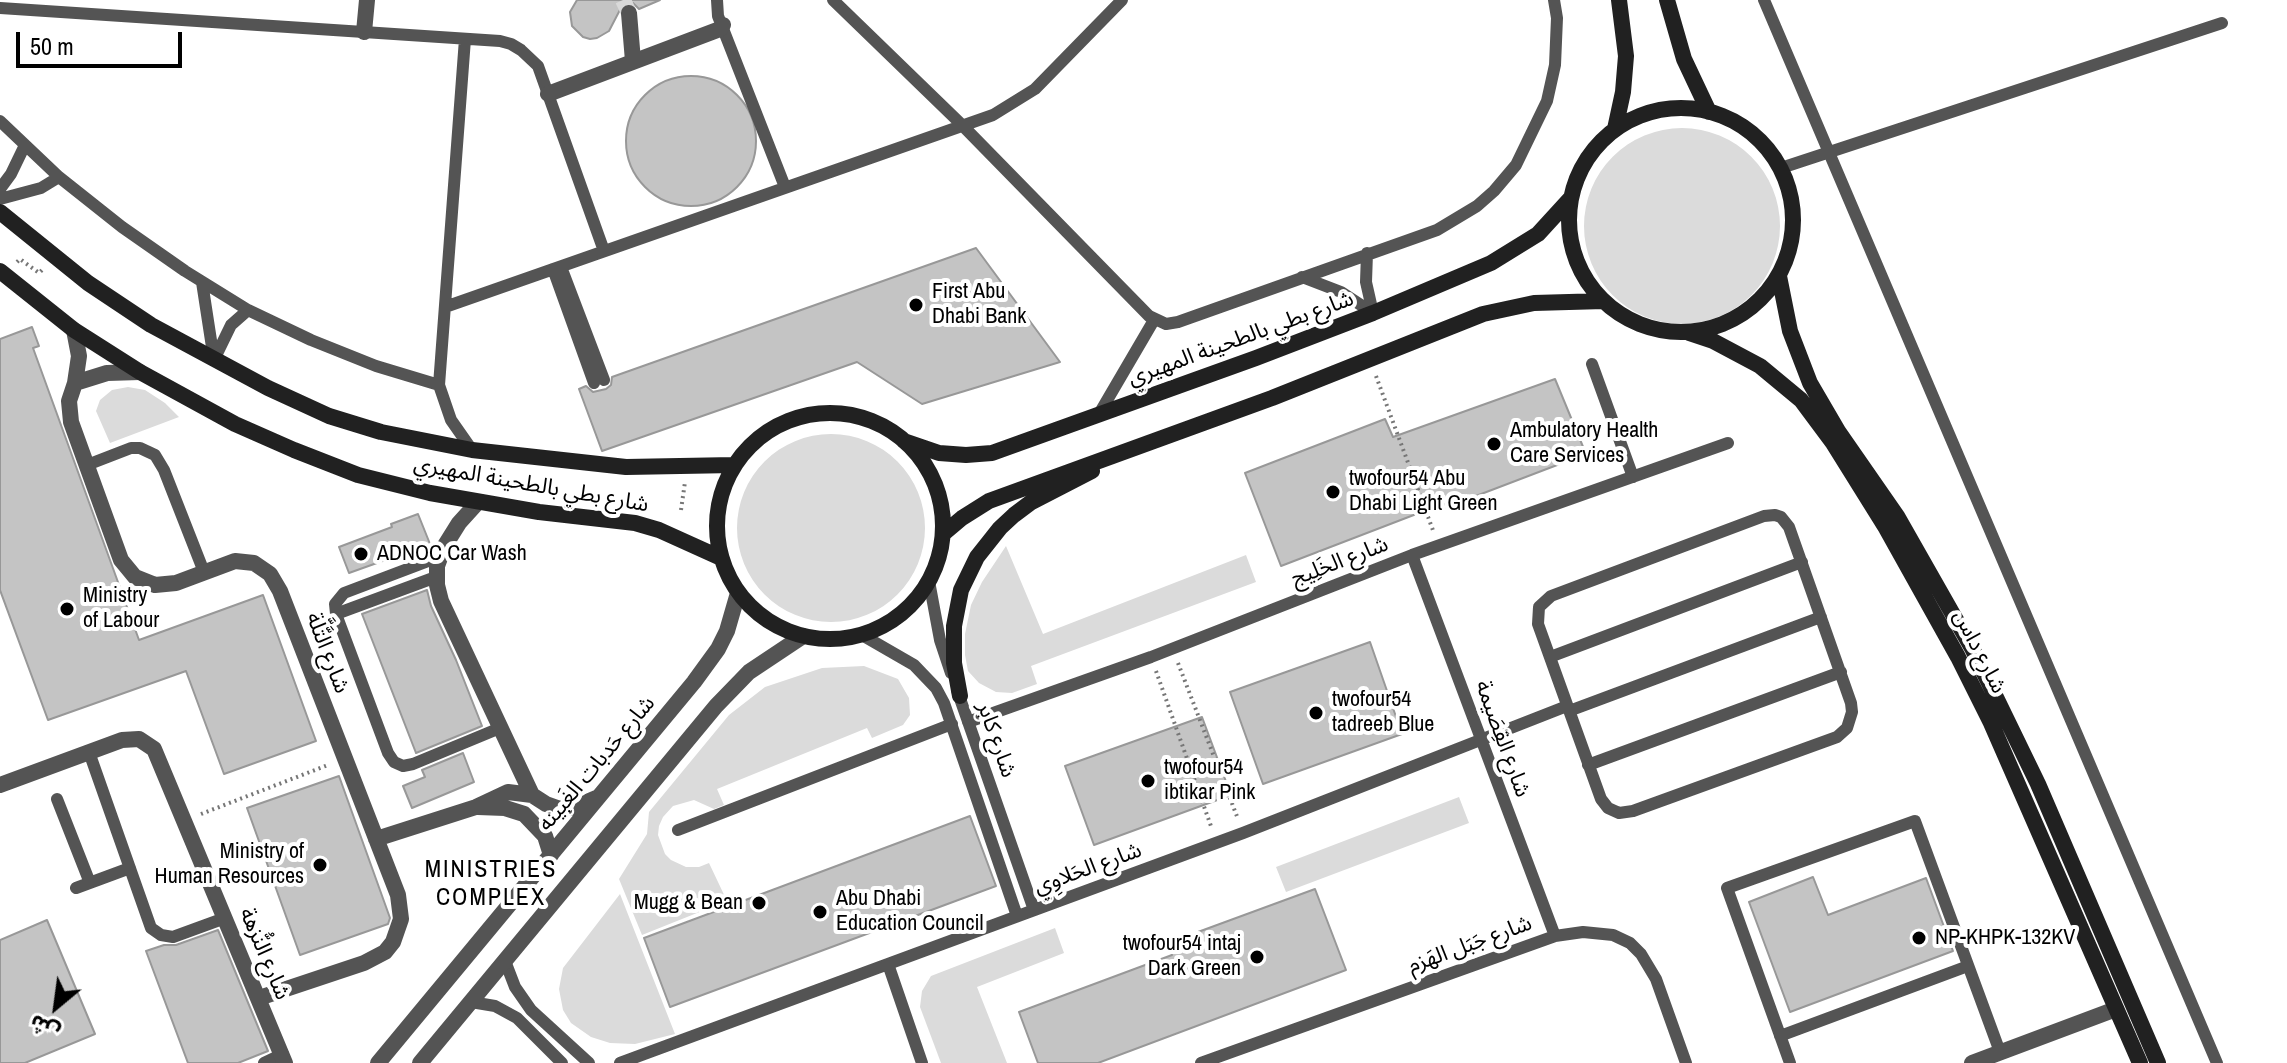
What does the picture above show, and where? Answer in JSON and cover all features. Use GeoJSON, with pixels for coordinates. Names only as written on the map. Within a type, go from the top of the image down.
{"type":"FeatureCollection","features":[{"type":"Feature","properties":{"kind":"street"},"geometry":{"type":"LineString","coordinates":[[364,32],[367,0]]}},
{"type":"Feature","properties":{"kind":"street"},"geometry":{"type":"LineString","coordinates":[[1615,129],[1626,56],[1619,0]]}},
{"type":"Feature","properties":{"kind":"street"},"geometry":{"type":"LineString","coordinates":[[1667,0],[1684,59],[1709,112]]}},
{"type":"Feature","properties":{"kind":"street"},"geometry":{"type":"LineString","coordinates":[[629,13],[633,61]]}},
{"type":"Feature","properties":{"kind":"street"},"geometry":{"type":"LineString","coordinates":[[548,94],[720,29],[723,25]]}},
{"type":"Feature","properties":{"kind":"street"},"geometry":{"type":"LineString","coordinates":[[1670,109],[1709,112],[1727,118],[1758,139],[1781,168],[1794,222],[1789,250],[1779,276],[1756,304],[1741,315],[1716,327],[1689,333],[1652,328],[1634,322],[1604,301],[1581,272],[1574,255],[1568,218],[1570,199],[1582,167],[1602,140],[1615,129],[1641,116],[1670,109]]}},
{"type":"Feature","properties":{"kind":"street","name":"شارع بطي بالطحينة المهيري"},"geometry":{"type":"LineString","coordinates":[[904,441],[939,453],[992,453],[1373,313],[1491,263],[1520,248],[1550,223],[1570,199]]}},
{"type":"Feature","properties":{"kind":"street","name":"شارع بطي بالطحينة المهيري"},"geometry":{"type":"LineString","coordinates":[[0,212],[53,256],[151,325],[214,360],[329,416],[381,432],[472,450],[626,467],[734,465]]}},
{"type":"Feature","properties":{"kind":"street","name":"شارع بطي بالطحينة المهيري"},"geometry":{"type":"LineString","coordinates":[[4,274],[74,330],[140,372],[235,424],[294,450],[358,475],[430,493],[539,512],[635,523],[659,530],[721,558]]}},
{"type":"Feature","properties":{"kind":"street","name":"شارع داس"},"geometry":{"type":"LineString","coordinates":[[1779,276],[1790,331],[1810,383],[1838,431],[1897,516],[1972,648],[2038,784],[2158,1063]]}},
{"type":"Feature","properties":{"kind":"street"},"geometry":{"type":"LineString","coordinates":[[943,534],[989,501],[1272,398],[1483,314],[1509,307],[1561,301],[1604,301]]}},
{"type":"Feature","properties":{"kind":"street","name":"شارع التَّلَّة"},"geometry":{"type":"LineString","coordinates":[[74,330],[79,356],[69,411],[121,560],[135,577],[155,585],[166,585],[225,563],[245,561],[270,574],[280,591],[401,907],[401,919],[393,942],[375,959],[259,998]]}},
{"type":"Feature","properties":{"kind":"street","name":"شارع داس"},"geometry":{"type":"LineString","coordinates":[[1689,333],[1737,353],[1781,382],[1818,420],[1840,454],[1923,592],[1991,723],[2140,1063]]}},
{"type":"Feature","properties":{"kind":"street"},"geometry":{"type":"LineString","coordinates":[[75,383],[107,373],[140,372]]}},
{"type":"Feature","properties":{"kind":"street"},"geometry":{"type":"LineString","coordinates":[[814,414],[852,416],[888,430],[904,441],[927,468],[934,483],[940,500],[943,534],[940,553],[929,581],[912,605],[897,618],[862,635],[822,639],[803,636],[767,620],[738,593],[721,558],[717,529],[719,501],[734,465],[769,431],[814,414]]}},
{"type":"Feature","properties":{"kind":"street"},"geometry":{"type":"LineString","coordinates":[[960,696],[953,644],[954,621],[961,590],[977,557],[1000,528],[1030,503],[1122,452]]}},
{"type":"Feature","properties":{"kind":"street"},"geometry":{"type":"LineString","coordinates":[[478,502],[459,523],[439,557],[436,577],[441,601],[532,795]]}},
{"type":"Feature","properties":{"kind":"street","name":"شارع حَدبات الغَبينه"},"geometry":{"type":"LineString","coordinates":[[378,1063],[718,649],[731,622],[738,593]]}},
{"type":"Feature","properties":{"kind":"street"},"geometry":{"type":"LineString","coordinates":[[420,1063],[733,687],[766,659],[803,636]]}},
{"type":"Feature","properties":{"kind":"street","name":"شارع النُّزهة"},"geometry":{"type":"LineString","coordinates":[[0,785],[130,738],[147,743],[158,757],[284,1058]]}},
{"type":"Feature","properties":{"kind":"street"},"geometry":{"type":"LineString","coordinates":[[376,839],[476,807],[508,792],[532,795],[553,807],[568,809],[600,795]]}},
{"type":"Feature","properties":{"kind":"street"},"geometry":{"type":"LineString","coordinates":[[476,807],[505,808],[524,814],[545,836],[551,855]]}},
{"type":"Feature","properties":{"kind":"street"},"geometry":{"type":"LineString","coordinates":[[1972,1063],[1996,1057],[2116,1009]]}},
{"type":"Feature","properties":{"kind":"lane"},"geometry":{"type":"LineString","coordinates":[[717,0],[718,16],[785,187]]}},
{"type":"Feature","properties":{"kind":"lane"},"geometry":{"type":"LineString","coordinates":[[833,0],[961,124],[1154,320],[1166,324],[1437,230],[1458,219],[1494,191],[1516,165],[1547,101],[1555,65],[1557,18],[1554,0]]}},
{"type":"Feature","properties":{"kind":"lane"},"geometry":{"type":"LineString","coordinates":[[445,307],[1007,107],[1035,89],[1122,0]]}},
{"type":"Feature","properties":{"kind":"lane"},"geometry":{"type":"LineString","coordinates":[[1764,0],[2217,1063]]}},
{"type":"Feature","properties":{"kind":"lane"},"geometry":{"type":"LineString","coordinates":[[0,8],[500,41],[521,50],[538,66],[604,251]]}},
{"type":"Feature","properties":{"kind":"lane"},"geometry":{"type":"LineString","coordinates":[[1781,168],[2222,23]]}},
{"type":"Feature","properties":{"kind":"lane"},"geometry":{"type":"LineString","coordinates":[[465,39],[439,385],[451,420],[472,450]]}},
{"type":"Feature","properties":{"kind":"lane"},"geometry":{"type":"LineString","coordinates":[[0,121],[59,177],[122,227],[248,310],[376,366],[439,385]]}},
{"type":"Feature","properties":{"kind":"lane"},"geometry":{"type":"LineString","coordinates":[[0,189],[25,145]]}},
{"type":"Feature","properties":{"kind":"lane"},"geometry":{"type":"LineString","coordinates":[[0,199],[41,188],[59,177]]}},
{"type":"Feature","properties":{"kind":"lane"},"geometry":{"type":"LineString","coordinates":[[1367,253],[1366,282],[1373,313]]}},
{"type":"Feature","properties":{"kind":"lane"},"geometry":{"type":"LineString","coordinates":[[557,268],[599,381]]}},
{"type":"Feature","properties":{"kind":"lane"},"geometry":{"type":"LineString","coordinates":[[1301,277],[1341,292],[1373,313]]}},
{"type":"Feature","properties":{"kind":"lane"},"geometry":{"type":"LineString","coordinates":[[202,282],[214,360]]}},
{"type":"Feature","properties":{"kind":"lane"},"geometry":{"type":"LineString","coordinates":[[214,360],[231,325],[248,310]]}},
{"type":"Feature","properties":{"kind":"lane"},"geometry":{"type":"LineString","coordinates":[[1099,414],[1154,320]]}},
{"type":"Feature","properties":{"kind":"lane"},"geometry":{"type":"LineString","coordinates":[[1592,364],[1633,477]]}},
{"type":"Feature","properties":{"kind":"lane","name":"شارع الخَلِيج"},"geometry":{"type":"LineString","coordinates":[[968,722],[1151,657],[1412,555],[1728,443]]}},
{"type":"Feature","properties":{"kind":"lane"},"geometry":{"type":"LineString","coordinates":[[87,465],[131,448],[140,448],[155,455],[164,470],[204,572]]}},
{"type":"Feature","properties":{"kind":"lane"},"geometry":{"type":"LineString","coordinates":[[1769,515],[1786,521],[1821,617],[1851,703],[1850,721],[1842,733],[1822,743],[1626,813],[1613,811],[1604,804],[1536,618],[1542,602],[1769,515]]}},
{"type":"Feature","properties":{"kind":"lane","name":"شارع القِصَيمة"},"geometry":{"type":"LineString","coordinates":[[1412,555],[1555,936]]}},
{"type":"Feature","properties":{"kind":"lane"},"geometry":{"type":"LineString","coordinates":[[439,557],[340,595],[335,604],[336,614],[394,762],[403,766],[413,764],[500,728]]}},
{"type":"Feature","properties":{"kind":"lane"},"geometry":{"type":"LineString","coordinates":[[1550,657],[1802,562]]}},
{"type":"Feature","properties":{"kind":"lane"},"geometry":{"type":"LineString","coordinates":[[336,614],[436,577]]}},
{"type":"Feature","properties":{"kind":"lane","name":"شارع كابر"},"geometry":{"type":"LineString","coordinates":[[929,581],[940,640],[1034,910]]}},
{"type":"Feature","properties":{"kind":"lane","name":"شارع الحَلاوِي"},"geometry":{"type":"LineString","coordinates":[[620,1063],[1243,833],[1480,738],[1821,617]]}},
{"type":"Feature","properties":{"kind":"lane","name":"شارع كابر"},"geometry":{"type":"LineString","coordinates":[[862,635],[914,665],[940,695],[1017,916]]}},
{"type":"Feature","properties":{"kind":"lane"},"geometry":{"type":"LineString","coordinates":[[1588,765],[1841,672]]}},
{"type":"Feature","properties":{"kind":"lane"},"geometry":{"type":"LineString","coordinates":[[678,830],[952,724]]}},
{"type":"Feature","properties":{"kind":"lane"},"geometry":{"type":"LineString","coordinates":[[89,752],[149,922],[161,935],[179,936],[225,918]]}},
{"type":"Feature","properties":{"kind":"lane"},"geometry":{"type":"LineString","coordinates":[[57,799],[90,883]]}},
{"type":"Feature","properties":{"kind":"lane"},"geometry":{"type":"LineString","coordinates":[[1790,1063],[1727,888],[1915,821],[1968,966],[1996,1057]]}},
{"type":"Feature","properties":{"kind":"lane"},"geometry":{"type":"LineString","coordinates":[[76,888],[130,868]]}},
{"type":"Feature","properties":{"kind":"lane","name":"شارع جَبَل الهَزم"},"geometry":{"type":"LineString","coordinates":[[1201,1063],[1555,936],[1583,932],[1613,935],[1630,943],[1641,954],[1656,979],[1686,1063]]}},
{"type":"Feature","properties":{"kind":"lane"},"geometry":{"type":"LineString","coordinates":[[505,961],[515,987],[531,1010],[589,1063]]}},
{"type":"Feature","properties":{"kind":"lane"},"geometry":{"type":"LineString","coordinates":[[888,964],[922,1063]]}},
{"type":"Feature","properties":{"kind":"lane"},"geometry":{"type":"LineString","coordinates":[[1780,1036],[1968,966]]}},
{"type":"Feature","properties":{"kind":"lane"},"geometry":{"type":"LineString","coordinates":[[471,1002],[495,1006],[517,1018],[562,1063]]}},
{"type":"Feature","properties":{"kind":"lane"},"geometry":{"type":"LineString","coordinates":[[264,1063],[284,1058]]}},
{"type":"Feature","properties":{"kind":"path"},"geometry":{"type":"LineString","coordinates":[[4,274],[20,259],[39,273],[53,256]]}},
{"type":"Feature","properties":{"kind":"path"},"geometry":{"type":"LineString","coordinates":[[1370,358],[1438,546]]}},
{"type":"Feature","properties":{"kind":"path"},"geometry":{"type":"LineString","coordinates":[[681,510],[686,479]]}},
{"type":"Feature","properties":{"kind":"path"},"geometry":{"type":"LineString","coordinates":[[1172,649],[1243,833]]}},
{"type":"Feature","properties":{"kind":"path"},"geometry":{"type":"LineString","coordinates":[[1151,657],[1217,842]]}},
{"type":"Feature","properties":{"kind":"path"},"geometry":{"type":"LineString","coordinates":[[184,821],[345,759]]}},
{"type":"Feature","properties":{"kind":"shaded area"},"geometry":{"type":"Polygon","coordinates":[[[1682,128],[1719,136],[1751,157],[1772,189],[1780,226],[1772,263],[1751,295],[1719,316],[1682,324],[1645,316],[1613,295],[1592,263],[1584,226],[1592,189],[1613,157],[1645,136],[1682,128]]]}},
{"type":"Feature","properties":{"kind":"shaded area"},"geometry":{"type":"Polygon","coordinates":[[[128,387],[145,390],[179,417],[110,443],[96,411],[100,400],[112,390],[128,387]]]}},
{"type":"Feature","properties":{"kind":"shaded area"},"geometry":{"type":"Polygon","coordinates":[[[831,434],[867,441],[897,462],[918,492],[925,528],[918,564],[897,594],[867,615],[831,622],[795,615],[765,594],[744,564],[737,528],[744,492],[765,462],[795,441],[831,434]]]}},
{"type":"Feature","properties":{"kind":"shaded area"},"geometry":{"type":"Polygon","coordinates":[[[1006,546],[1043,634],[1246,555],[1256,582],[1031,666],[1037,684],[1012,693],[996,692],[979,683],[968,671],[965,634],[971,605],[1006,546]]]}},
{"type":"Feature","properties":{"kind":"shaded area"},"geometry":{"type":"Polygon","coordinates":[[[864,666],[898,679],[909,698],[910,715],[903,725],[872,738],[867,728],[717,789],[724,805],[714,809],[694,800],[673,806],[659,826],[658,835],[665,854],[686,867],[709,863],[727,901],[642,935],[619,879],[647,834],[649,812],[729,715],[765,687],[822,668],[864,666]]]}},
{"type":"Feature","properties":{"kind":"shaded area"},"geometry":{"type":"Polygon","coordinates":[[[1459,797],[1469,823],[1286,892],[1276,867],[1459,797]]]}},
{"type":"Feature","properties":{"kind":"shaded area"},"geometry":{"type":"Polygon","coordinates":[[[620,894],[675,1034],[635,1044],[610,1043],[591,1037],[571,1023],[563,1010],[559,989],[563,968],[620,894]]]}},
{"type":"Feature","properties":{"kind":"shaded area"},"geometry":{"type":"Polygon","coordinates":[[[1055,928],[1064,953],[977,987],[1007,1063],[941,1063],[920,1007],[922,991],[931,976],[1055,928]]]}},
{"type":"Feature","properties":{"kind":"building"},"geometry":{"type":"Polygon","coordinates":[[[577,0],[660,0],[639,9],[633,3],[623,4],[609,31],[590,39],[583,37],[572,26],[570,12],[577,0]]]}},
{"type":"Feature","properties":{"kind":"building"},"geometry":{"type":"Polygon","coordinates":[[[691,76],[716,81],[737,95],[751,116],[756,141],[751,166],[737,187],[716,201],[691,206],[666,201],[645,187],[631,166],[626,141],[631,116],[645,95],[666,81],[691,76]]]}},
{"type":"Feature","properties":{"kind":"building","name":"First Abu Dhabi Bank"},"geometry":{"type":"Polygon","coordinates":[[[976,248],[1060,362],[922,404],[857,362],[602,451],[579,389],[586,386],[593,392],[606,389],[611,385],[612,377],[976,248]]]}},
{"type":"Feature","properties":{"kind":"building"},"geometry":{"type":"Polygon","coordinates":[[[32,327],[39,346],[33,348],[139,640],[263,595],[316,741],[224,774],[186,671],[48,720],[0,590],[0,339],[32,327]]]}},
{"type":"Feature","properties":{"kind":"building"},"geometry":{"type":"Polygon","coordinates":[[[1555,379],[1586,454],[1281,566],[1245,473],[1385,419],[1393,437],[1555,379]]]}},
{"type":"Feature","properties":{"kind":"building"},"geometry":{"type":"Polygon","coordinates":[[[418,514],[430,544],[349,573],[339,547],[418,514]]]}},
{"type":"Feature","properties":{"kind":"building"},"geometry":{"type":"Polygon","coordinates":[[[427,590],[482,726],[416,753],[362,614],[427,590]]]}},
{"type":"Feature","properties":{"kind":"building","name":"twofour54 tadreeb Blue"},"geometry":{"type":"Polygon","coordinates":[[[1370,642],[1402,734],[1263,784],[1230,692],[1370,642]]]}},
{"type":"Feature","properties":{"kind":"building","name":"twofour54 ibtikar Pink"},"geometry":{"type":"Polygon","coordinates":[[[1202,717],[1231,795],[1094,845],[1065,766],[1202,717]]]}},
{"type":"Feature","properties":{"kind":"building"},"geometry":{"type":"Polygon","coordinates":[[[463,753],[474,782],[412,808],[403,786],[425,777],[422,770],[463,753]]]}},
{"type":"Feature","properties":{"kind":"building","name":"Ministry of Human Resources"},"geometry":{"type":"Polygon","coordinates":[[[339,776],[390,918],[388,924],[300,955],[247,808],[339,776]]]}},
{"type":"Feature","properties":{"kind":"building","name":"Abu Dhabi Education Council"},"geometry":{"type":"Polygon","coordinates":[[[970,816],[996,886],[670,1007],[644,938],[970,816]]]}},
{"type":"Feature","properties":{"kind":"building"},"geometry":{"type":"Polygon","coordinates":[[[1813,877],[1828,915],[1926,878],[1953,951],[1790,1012],[1749,902],[1813,877]]]}},
{"type":"Feature","properties":{"kind":"building"},"geometry":{"type":"Polygon","coordinates":[[[1315,889],[1346,970],[1098,1063],[1038,1063],[1019,1012],[1172,955],[1168,943],[1315,889]]]}},
{"type":"Feature","properties":{"kind":"building"},"geometry":{"type":"Polygon","coordinates":[[[47,920],[95,1034],[25,1063],[0,1063],[0,940],[47,920]]]}},
{"type":"Feature","properties":{"kind":"building"},"geometry":{"type":"Polygon","coordinates":[[[218,930],[268,1051],[238,1063],[188,1063],[146,951],[176,945],[218,930]]]}},
{"type":"Feature","properties":{"kind":"tunnel"},"geometry":{"type":"LineString","coordinates":[[623,0],[629,13]]}},
{"type":"Feature","properties":{"kind":"place","name":"First Abu Dhabi Bank"},"geometry":{"type":"Point","coordinates":[916,305]}},
{"type":"Feature","properties":{"kind":"place","name":"Ambulatory Health Care Services"},"geometry":{"type":"Point","coordinates":[1494,444]}},
{"type":"Feature","properties":{"kind":"place","name":"twofour54 Abu Dhabi Light Green"},"geometry":{"type":"Point","coordinates":[1333,492]}},
{"type":"Feature","properties":{"kind":"place","name":"ADNOC Car Wash"},"geometry":{"type":"Point","coordinates":[361,554]}},
{"type":"Feature","properties":{"kind":"place","name":"Ministry of Labour"},"geometry":{"type":"Point","coordinates":[67,609]}},
{"type":"Feature","properties":{"kind":"place","name":"twofour54 tadreeb Blue"},"geometry":{"type":"Point","coordinates":[1316,713]}},
{"type":"Feature","properties":{"kind":"place","name":"twofour54 ibtikar Pink"},"geometry":{"type":"Point","coordinates":[1148,781]}},
{"type":"Feature","properties":{"kind":"place","name":"Ministry of Human Resources"},"geometry":{"type":"Point","coordinates":[320,865]}},
{"type":"Feature","properties":{"kind":"place","name":"Mugg & Bean"},"geometry":{"type":"Point","coordinates":[759,903]}},
{"type":"Feature","properties":{"kind":"place","name":"Abu Dhabi Education Council"},"geometry":{"type":"Point","coordinates":[820,912]}},
{"type":"Feature","properties":{"kind":"place","name":"NP-KHPK-132KV"},"geometry":{"type":"Point","coordinates":[1919,938]}},
{"type":"Feature","properties":{"kind":"place","name":"twofour54 intaj Dark Green"},"geometry":{"type":"Point","coordinates":[1257,957]}},
{"type":"Feature","properties":{"kind":"district","name":"MINISTRIES COMPLEX"},"geometry":{"type":"Point","coordinates":[491,885]}}]}
